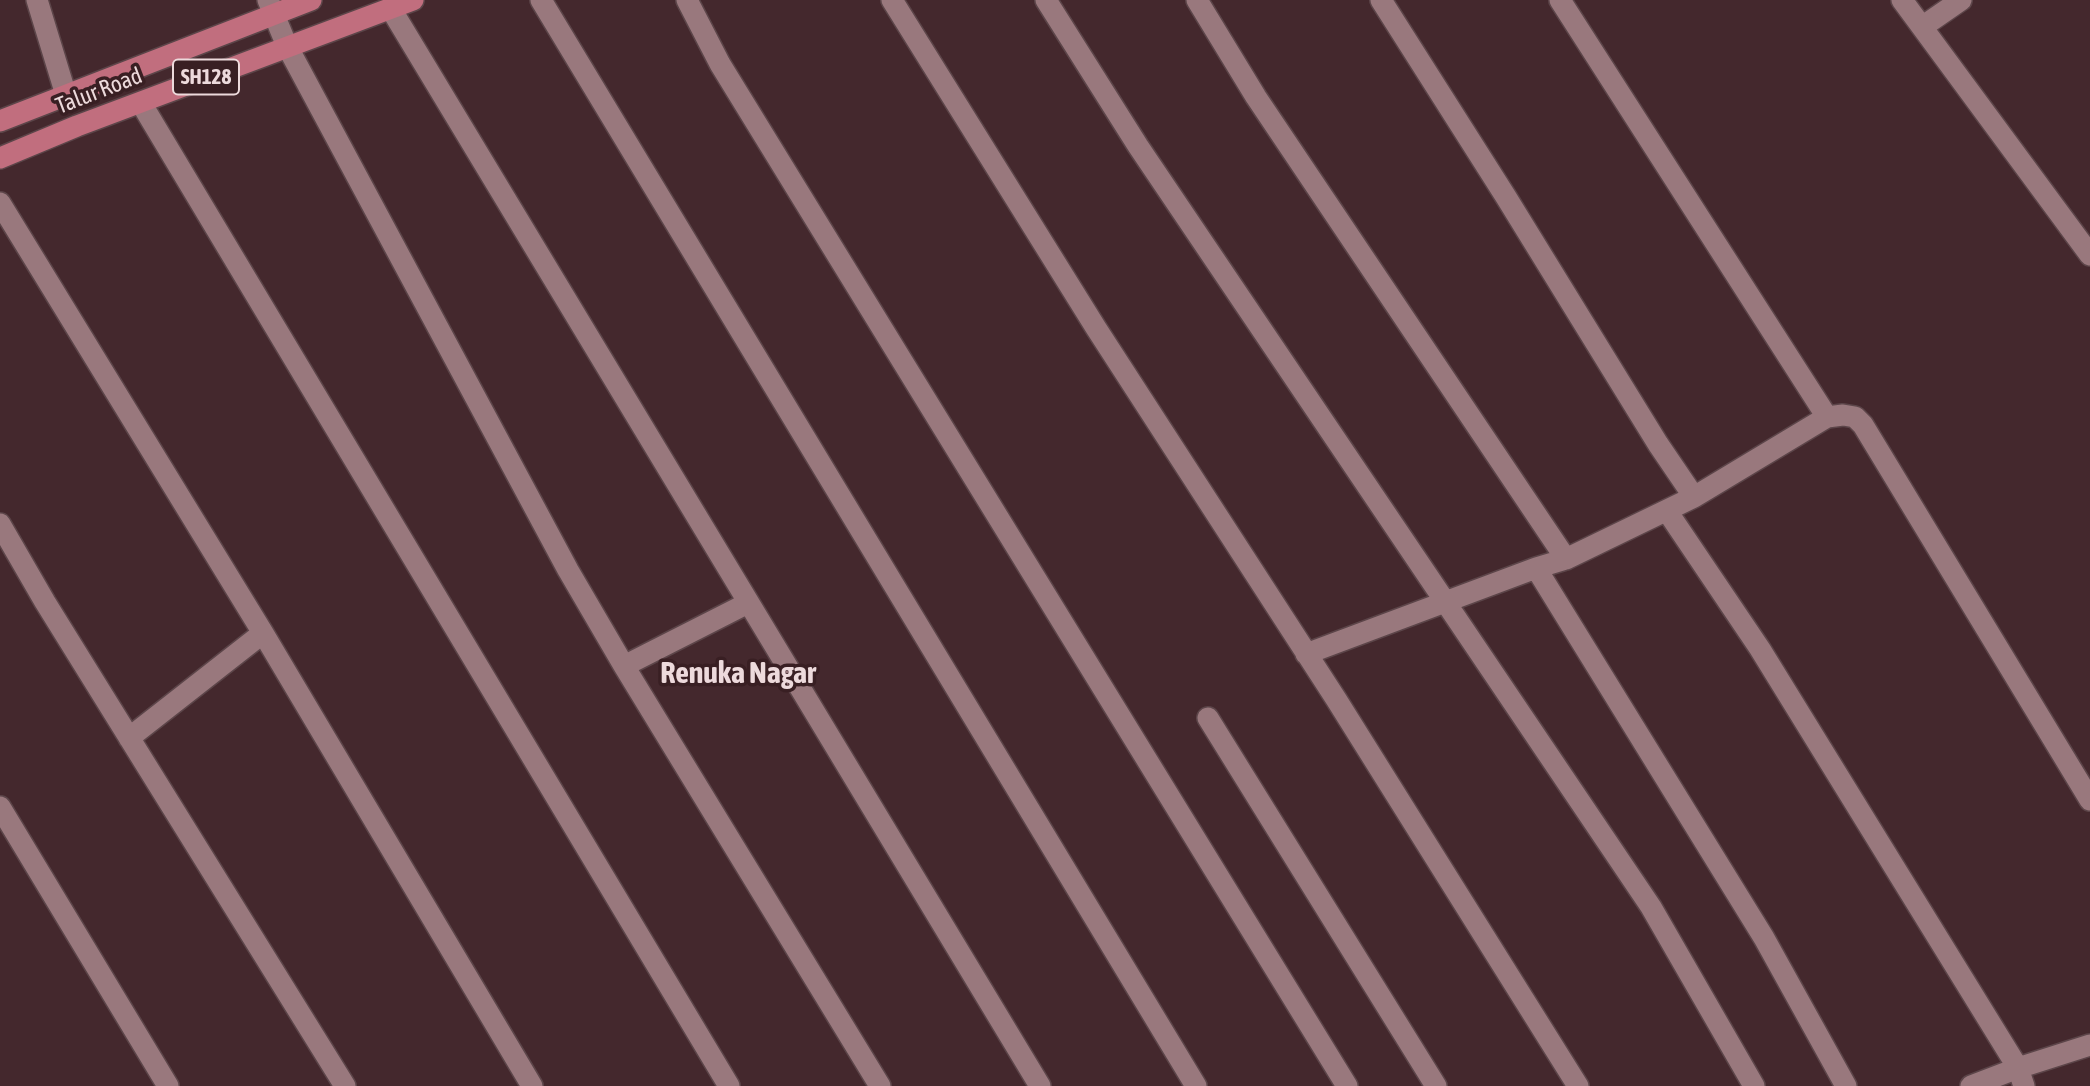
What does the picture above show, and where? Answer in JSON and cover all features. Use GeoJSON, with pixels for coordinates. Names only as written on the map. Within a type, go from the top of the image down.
{"type":"FeatureCollection","features":[{"type":"Feature","properties":{"kind":"main road","name":"Talur Road"},"geometry":{"type":"LineString","coordinates":[[0,121],[270,7],[311,0]]}},
{"type":"Feature","properties":{"kind":"main road","name":"Talur Road"},"geometry":{"type":"LineString","coordinates":[[0,159],[77,126],[413,0]]}},
{"type":"Feature","properties":{"kind":"street"},"geometry":{"type":"LineString","coordinates":[[37,0],[66,95]]}},
{"type":"Feature","properties":{"kind":"street"},"geometry":{"type":"LineString","coordinates":[[541,0],[1196,1086]]}},
{"type":"Feature","properties":{"kind":"street"},"geometry":{"type":"LineString","coordinates":[[687,0],[734,87],[1347,1086]]}},
{"type":"Feature","properties":{"kind":"street"},"geometry":{"type":"LineString","coordinates":[[892,0],[1096,328],[1306,654],[1578,1086]]}},
{"type":"Feature","properties":{"kind":"street"},"geometry":{"type":"LineString","coordinates":[[1046,0],[1138,146],[1651,906],[1754,1086]]}},
{"type":"Feature","properties":{"kind":"street"},"geometry":{"type":"LineString","coordinates":[[1197,0],[1256,97],[1566,559]]}},
{"type":"Feature","properties":{"kind":"street"},"geometry":{"type":"LineString","coordinates":[[1381,0],[1658,444],[1694,497]]}},
{"type":"Feature","properties":{"kind":"street"},"geometry":{"type":"LineString","coordinates":[[1560,0],[1827,417]]}},
{"type":"Feature","properties":{"kind":"street"},"geometry":{"type":"LineString","coordinates":[[1902,0],[2083,229],[2090,255]]}},
{"type":"Feature","properties":{"kind":"street"},"geometry":{"type":"LineString","coordinates":[[1922,27],[1961,0]]}},
{"type":"Feature","properties":{"kind":"street"},"geometry":{"type":"LineString","coordinates":[[270,7],[287,46],[568,570],[880,1086]]}},
{"type":"Feature","properties":{"kind":"street"},"geometry":{"type":"LineString","coordinates":[[391,9],[1040,1086]]}},
{"type":"Feature","properties":{"kind":"street"},"geometry":{"type":"LineString","coordinates":[[141,103],[729,1086]]}},
{"type":"Feature","properties":{"kind":"street"},"geometry":{"type":"LineString","coordinates":[[0,203],[262,633],[532,1086]]}},
{"type":"Feature","properties":{"kind":"street"},"geometry":{"type":"LineString","coordinates":[[1306,654],[1566,559],[1694,497],[1827,417],[1855,417],[1863,425],[2090,800]]}},
{"type":"Feature","properties":{"kind":"street"},"geometry":{"type":"LineString","coordinates":[[1667,511],[1760,649],[2021,1077]]}},
{"type":"Feature","properties":{"kind":"street"},"geometry":{"type":"LineString","coordinates":[[0,524],[45,602],[345,1086]]}},
{"type":"Feature","properties":{"kind":"street"},"geometry":{"type":"LineString","coordinates":[[1536,568],[1764,938],[1846,1086]]}},
{"type":"Feature","properties":{"kind":"street"},"geometry":{"type":"LineString","coordinates":[[624,666],[748,603]]}},
{"type":"Feature","properties":{"kind":"street"},"geometry":{"type":"LineString","coordinates":[[129,738],[262,633]]}},
{"type":"Feature","properties":{"kind":"street"},"geometry":{"type":"LineString","coordinates":[[1208,718],[1436,1086]]}},
{"type":"Feature","properties":{"kind":"street"},"geometry":{"type":"LineString","coordinates":[[0,807],[168,1086]]}},
{"type":"Feature","properties":{"kind":"street"},"geometry":{"type":"LineString","coordinates":[[1971,1086],[2021,1077],[2090,1045]]}},
{"type":"Feature","properties":{"kind":"district","name":"Renuka Nagar"},"geometry":{"type":"Point","coordinates":[738,674]}}]}
